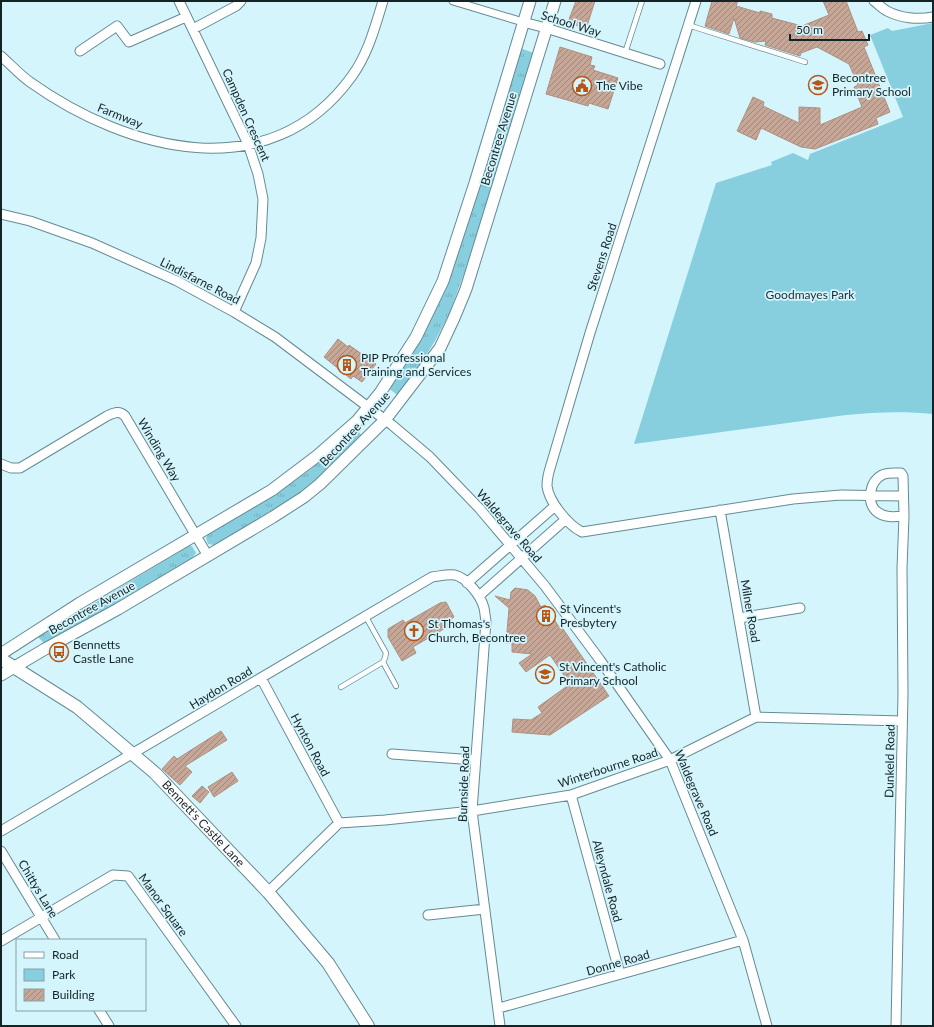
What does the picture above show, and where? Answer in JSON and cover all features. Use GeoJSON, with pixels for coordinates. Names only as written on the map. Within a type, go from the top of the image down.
{"type":"FeatureCollection","features":[{"type":"Feature","properties":{"kind":"main road","name":"Bennett's Castle Lane"},"geometry":{"type":"LineString","coordinates":[[1,659],[78,707],[155,773],[268,892],[328,963],[368,1026]]}},
{"type":"Feature","properties":{"kind":"street","name":"Campden Crescent"},"geometry":{"type":"LineString","coordinates":[[179,1],[248,144],[258,174],[263,199],[261,238],[256,263],[234,312]]}},
{"type":"Feature","properties":{"kind":"street"},"geometry":{"type":"LineString","coordinates":[[193,29],[236,6],[241,1]]}},
{"type":"Feature","properties":{"kind":"street","name":"Farmway"},"geometry":{"type":"LineString","coordinates":[[1,56],[29,81],[57,100],[90,118],[125,132],[151,141],[180,147],[217,148],[248,144],[278,136],[304,122],[323,108],[340,91],[352,75],[367,49],[384,1]]}},
{"type":"Feature","properties":{"kind":"street","name":"School Way"},"geometry":{"type":"LineString","coordinates":[[453,1],[546,28],[660,64]]}},
{"type":"Feature","properties":{"kind":"street","name":"Becontree Avenue"},"geometry":{"type":"LineString","coordinates":[[1,654],[80,603],[272,490],[317,456],[357,420],[369,407],[380,393],[416,337],[443,281],[475,183],[530,1]]}},
{"type":"Feature","properties":{"kind":"street","name":"Becontree Avenue"},"geometry":{"type":"LineString","coordinates":[[1,675],[40,651],[118,609],[304,497],[332,473],[385,420],[440,348],[466,289],[555,1]]}},
{"type":"Feature","properties":{"kind":"street","name":"Stevens Road"},"geometry":{"type":"LineString","coordinates":[[696,1],[593,326],[550,470],[547,486],[550,495],[555,506],[566,519],[582,532],[793,499],[841,495],[903,496]]}},
{"type":"Feature","properties":{"kind":"street"},"geometry":{"type":"LineString","coordinates":[[874,1],[887,11],[900,16],[909,18],[933,17]]}},
{"type":"Feature","properties":{"kind":"street"},"geometry":{"type":"LineString","coordinates":[[80,51],[118,26],[129,42],[186,17]]}},
{"type":"Feature","properties":{"kind":"street","name":"Lindisfarne Road"},"geometry":{"type":"LineString","coordinates":[[1,214],[30,221],[92,243],[177,281],[234,312],[275,337],[369,407]]}},
{"type":"Feature","properties":{"kind":"street","name":"Waldegrave Road"},"geometry":{"type":"LineString","coordinates":[[369,407],[430,457],[480,508],[545,586],[596,654],[670,760],[743,940],[767,1026]]}},
{"type":"Feature","properties":{"kind":"street","name":"Winding Way"},"geometry":{"type":"LineString","coordinates":[[1,464],[11,468],[20,468],[107,416],[119,412],[122,413],[208,556]]}},
{"type":"Feature","properties":{"kind":"street","name":"Dunkeld Road"},"geometry":{"type":"LineString","coordinates":[[870,496],[871,488],[875,481],[883,474],[894,472],[901,473],[903,476],[904,516],[902,568],[902,721],[896,1026]]}},
{"type":"Feature","properties":{"kind":"street"},"geometry":{"type":"LineString","coordinates":[[870,496],[876,510],[883,515],[893,517],[904,516]]}},
{"type":"Feature","properties":{"kind":"street"},"geometry":{"type":"LineString","coordinates":[[467,583],[555,506]]}},
{"type":"Feature","properties":{"kind":"street","name":"Milner Road"},"geometry":{"type":"LineString","coordinates":[[720,510],[756,717]]}},
{"type":"Feature","properties":{"kind":"street"},"geometry":{"type":"LineString","coordinates":[[478,596],[566,519]]}},
{"type":"Feature","properties":{"kind":"street","name":"Haydon Road"},"geometry":{"type":"LineString","coordinates":[[1,831],[432,577],[446,575],[457,576]]}},
{"type":"Feature","properties":{"kind":"street","name":"Burnside Road"},"geometry":{"type":"LineString","coordinates":[[457,576],[467,583],[478,596],[484,607],[486,621],[472,811],[499,1008],[500,1026]]}},
{"type":"Feature","properties":{"kind":"street"},"geometry":{"type":"LineString","coordinates":[[739,618],[800,608]]}},
{"type":"Feature","properties":{"kind":"street","name":"Hynton Road"},"geometry":{"type":"LineString","coordinates":[[261,678],[339,823]]}},
{"type":"Feature","properties":{"kind":"street","name":"Winterbourne Road"},"geometry":{"type":"LineString","coordinates":[[339,823],[472,811],[571,795],[670,760],[756,717],[902,721]]}},
{"type":"Feature","properties":{"kind":"street"},"geometry":{"type":"LineString","coordinates":[[392,754],[475,760]]}},
{"type":"Feature","properties":{"kind":"street","name":"Alleyndale Road"},"geometry":{"type":"LineString","coordinates":[[571,795],[620,974]]}},
{"type":"Feature","properties":{"kind":"street"},"geometry":{"type":"LineString","coordinates":[[268,892],[339,823]]}},
{"type":"Feature","properties":{"kind":"street","name":"Chittys Lane"},"geometry":{"type":"LineString","coordinates":[[1,851],[54,939]]}},
{"type":"Feature","properties":{"kind":"street","name":"Manor Square"},"geometry":{"type":"LineString","coordinates":[[1,941],[113,875],[128,876],[236,1026]]}},
{"type":"Feature","properties":{"kind":"street"},"geometry":{"type":"LineString","coordinates":[[428,916],[485,908]]}},
{"type":"Feature","properties":{"kind":"street","name":"Donne Road"},"geometry":{"type":"LineString","coordinates":[[499,1008],[743,940]]}},
{"type":"Feature","properties":{"kind":"street"},"geometry":{"type":"LineString","coordinates":[[100,1011],[109,1026]]}},
{"type":"Feature","properties":{"kind":"lane"},"geometry":{"type":"LineString","coordinates":[[625,53],[642,1]]}},
{"type":"Feature","properties":{"kind":"lane"},"geometry":{"type":"LineString","coordinates":[[688,25],[805,62]]}},
{"type":"Feature","properties":{"kind":"lane"},"geometry":{"type":"LineString","coordinates":[[341,687],[383,662],[385,658],[386,653],[366,617]]}},
{"type":"Feature","properties":{"kind":"lane"},"geometry":{"type":"LineString","coordinates":[[383,662],[396,686]]}},
{"type":"Feature","properties":{"kind":"green space","name":"Goodmayes Park"},"geometry":{"type":"Polygon","coordinates":[[[933,23],[933,414],[890,412],[846,415],[634,444],[716,183],[772,165],[771,162],[793,153],[808,160],[810,154],[903,117],[870,35],[888,28],[892,31],[933,23]]]}},
{"type":"Feature","properties":{"kind":"green space"},"geometry":{"type":"Polygon","coordinates":[[[520,48],[534,53],[465,271],[449,314],[435,341],[399,396],[388,388],[418,343],[441,298],[465,232],[520,48]]]}},
{"type":"Feature","properties":{"kind":"green space"},"geometry":{"type":"Polygon","coordinates":[[[354,428],[364,437],[322,477],[296,496],[220,542],[214,545],[208,544],[206,538],[208,534],[279,492],[311,469],[354,428]]]}},
{"type":"Feature","properties":{"kind":"green space"},"geometry":{"type":"Polygon","coordinates":[[[189,546],[192,546],[196,553],[192,558],[65,633],[44,643],[38,637],[189,546]]]}},
{"type":"Feature","properties":{"kind":"building"},"geometry":{"type":"Polygon","coordinates":[[[576,1],[595,1],[586,29],[568,22],[576,1]]]}},
{"type":"Feature","properties":{"kind":"building"},"geometry":{"type":"Polygon","coordinates":[[[712,1],[738,1],[736,6],[760,13],[760,11],[772,14],[772,18],[802,26],[829,15],[823,1],[846,1],[858,32],[862,31],[868,45],[864,47],[890,112],[876,118],[878,124],[815,149],[801,147],[761,128],[756,140],[737,131],[753,97],[764,102],[763,106],[799,123],[799,107],[820,108],[820,125],[862,107],[854,87],[858,85],[849,64],[817,47],[801,53],[800,56],[765,45],[766,41],[755,42],[740,38],[734,18],[729,34],[705,26],[712,1]]]}},
{"type":"Feature","properties":{"kind":"building","name":"The Vibe"},"geometry":{"type":"Polygon","coordinates":[[[560,47],[592,57],[590,65],[595,66],[593,70],[618,78],[608,109],[589,103],[588,106],[546,94],[560,47]]]}},
{"type":"Feature","properties":{"kind":"building","name":"PIP Professional Training and Services"},"geometry":{"type":"Polygon","coordinates":[[[338,339],[376,364],[362,382],[353,376],[351,379],[324,357],[338,339]]]}},
{"type":"Feature","properties":{"kind":"building"},"geometry":{"type":"Polygon","coordinates":[[[515,588],[528,590],[535,596],[541,607],[545,605],[559,627],[561,626],[609,696],[550,735],[512,732],[513,719],[531,720],[542,713],[538,707],[570,684],[550,655],[526,672],[519,663],[532,654],[512,652],[512,643],[506,643],[509,608],[495,596],[510,600],[511,592],[515,588]]]}},
{"type":"Feature","properties":{"kind":"building","name":"St Thomas's Church, Becontree"},"geometry":{"type":"Polygon","coordinates":[[[446,602],[454,617],[450,620],[451,622],[448,624],[449,626],[413,647],[416,653],[402,661],[388,637],[388,629],[403,620],[405,623],[440,603],[446,602]]]}},
{"type":"Feature","properties":{"kind":"building"},"geometry":{"type":"Polygon","coordinates":[[[221,731],[227,740],[185,766],[192,772],[180,785],[162,769],[174,756],[177,759],[221,731]]]}},
{"type":"Feature","properties":{"kind":"building"},"geometry":{"type":"Polygon","coordinates":[[[232,772],[238,781],[214,797],[208,787],[232,772]]]}},
{"type":"Feature","properties":{"kind":"building"},"geometry":{"type":"Polygon","coordinates":[[[202,786],[209,792],[200,803],[192,796],[202,786]]]}},
{"type":"Feature","properties":{"kind":"place","name":"Becontree Primary School"},"geometry":{"type":"Point","coordinates":[818,85]}},
{"type":"Feature","properties":{"kind":"place","name":"The Vibe"},"geometry":{"type":"Point","coordinates":[582,86]}},
{"type":"Feature","properties":{"kind":"place","name":"PIP Professional Training and Services"},"geometry":{"type":"Point","coordinates":[347,365]}},
{"type":"Feature","properties":{"kind":"place","name":"St Vincent's Presbytery"},"geometry":{"type":"Point","coordinates":[546,616]}},
{"type":"Feature","properties":{"kind":"place","name":"St Thomas's Church, Becontree"},"geometry":{"type":"Point","coordinates":[414,631]}},
{"type":"Feature","properties":{"kind":"place","name":"Bennetts Castle Lane"},"geometry":{"type":"Point","coordinates":[59,652]}},
{"type":"Feature","properties":{"kind":"place","name":"St Vincent's Catholic Primary School"},"geometry":{"type":"Point","coordinates":[545,674]}}]}
